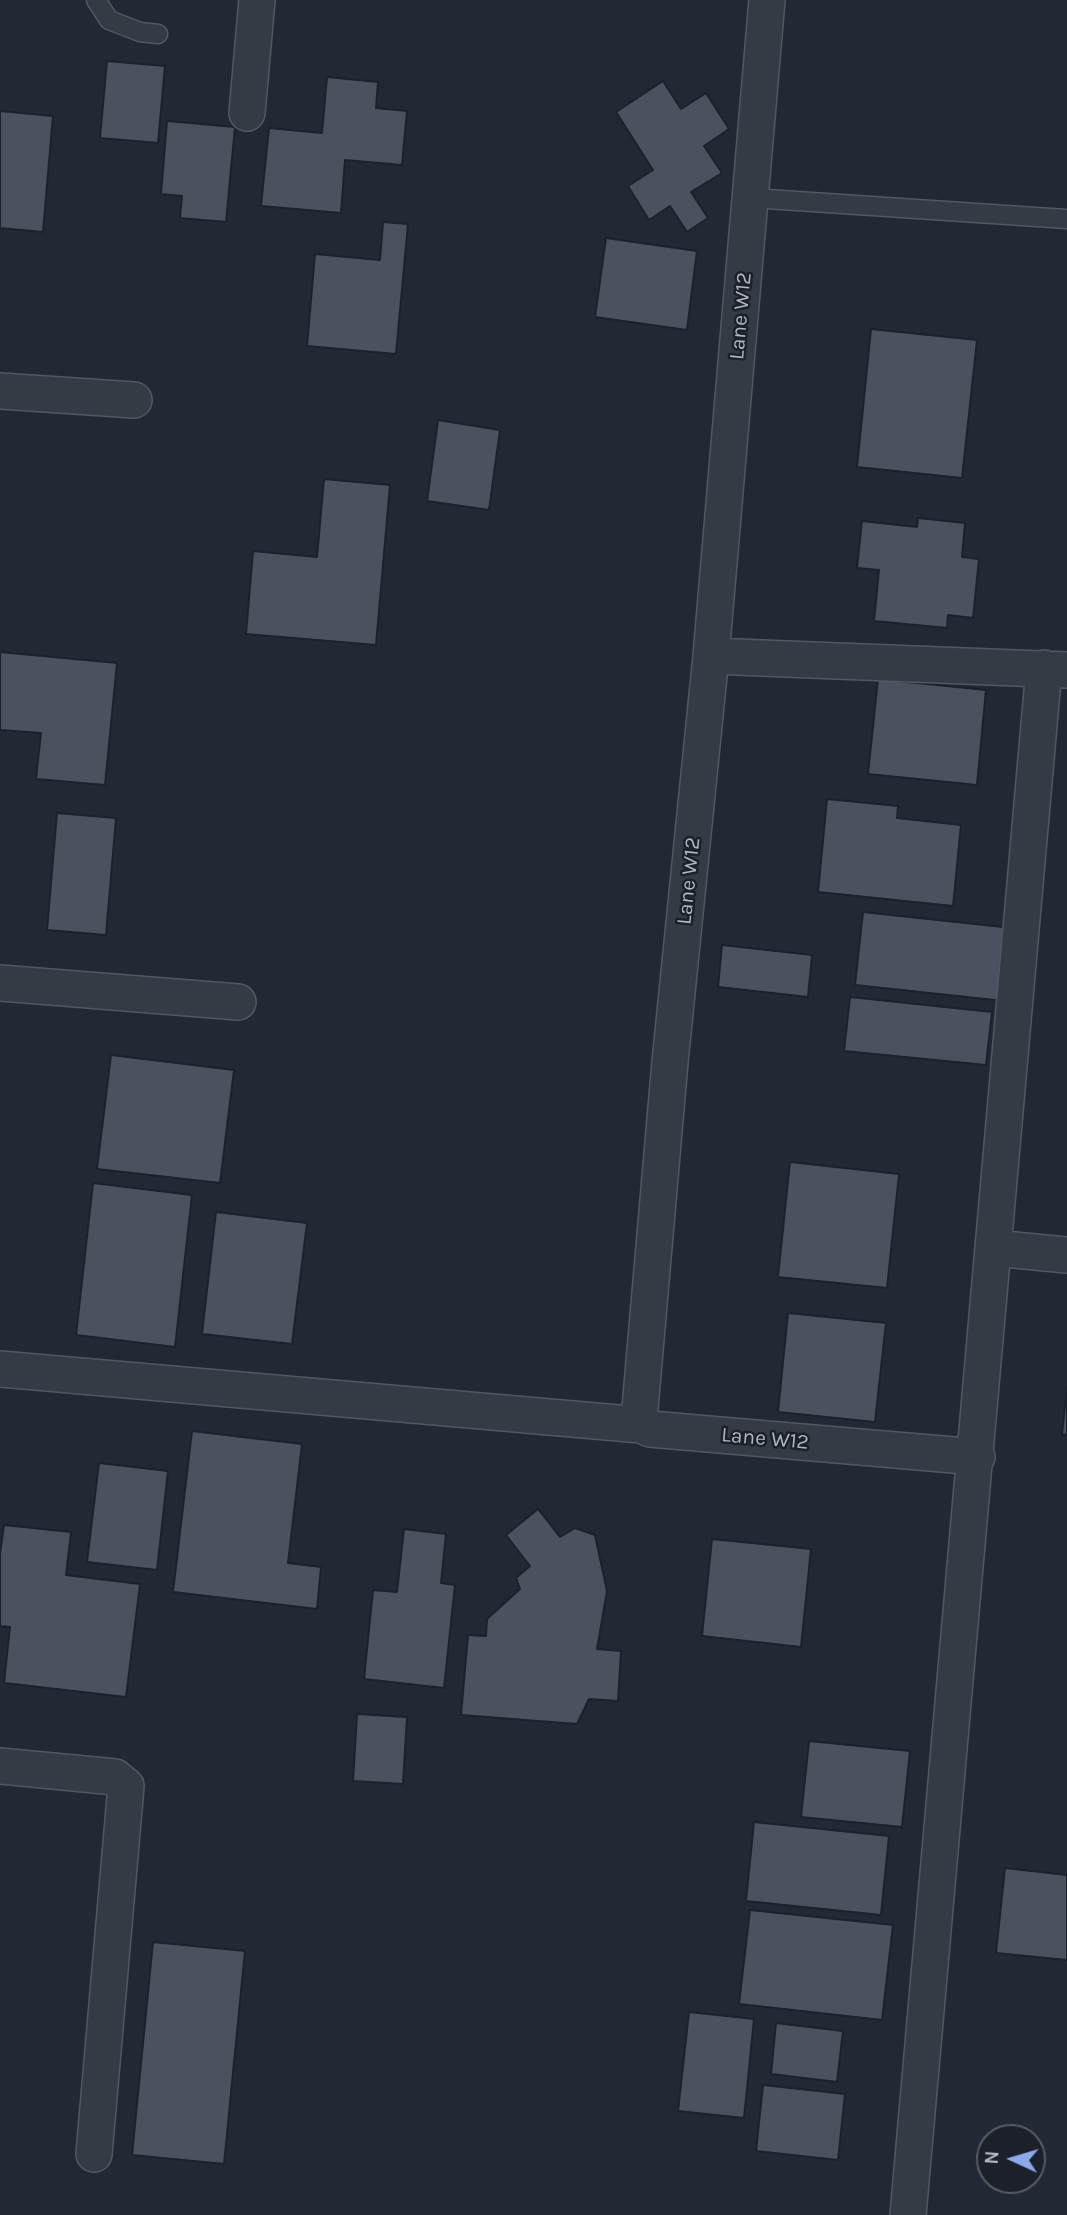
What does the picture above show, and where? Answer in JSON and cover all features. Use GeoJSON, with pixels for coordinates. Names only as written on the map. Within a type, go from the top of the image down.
{"type":"FeatureCollection","features":[{"type":"Feature","properties":{"kind":"street"},"geometry":{"type":"LineString","coordinates":[[247,113],[257,0]]}},
{"type":"Feature","properties":{"kind":"street","name":"Lane W12"},"geometry":{"type":"LineString","coordinates":[[766,0],[711,656],[670,1062],[639,1413],[641,1425],[650,1429],[977,1457]]}},
{"type":"Feature","properties":{"kind":"street"},"geometry":{"type":"LineString","coordinates":[[0,391],[134,400]]}},
{"type":"Feature","properties":{"kind":"street"},"geometry":{"type":"LineString","coordinates":[[711,656],[1056,669],[994,1248],[908,2215]]}},
{"type":"Feature","properties":{"kind":"street"},"geometry":{"type":"LineString","coordinates":[[0,983],[238,1002]]}},
{"type":"Feature","properties":{"kind":"street"},"geometry":{"type":"LineString","coordinates":[[994,1248],[1067,1255]]}},
{"type":"Feature","properties":{"kind":"street"},"geometry":{"type":"LineString","coordinates":[[0,1369],[641,1425]]}},
{"type":"Feature","properties":{"kind":"street"},"geometry":{"type":"LineString","coordinates":[[0,1766],[115,1777],[126,1786],[94,2154]]}},
{"type":"Feature","properties":{"kind":"lane"},"geometry":{"type":"LineString","coordinates":[[96,0],[109,20],[140,32],[158,34]]}},
{"type":"Feature","properties":{"kind":"lane"},"geometry":{"type":"LineString","coordinates":[[751,198],[1067,219]]}},
{"type":"Feature","properties":{"kind":"building"},"geometry":{"type":"Polygon","coordinates":[[[107,61],[165,66],[158,143],[100,138],[107,61]]]}},
{"type":"Feature","properties":{"kind":"building"},"geometry":{"type":"Polygon","coordinates":[[[327,77],[378,82],[376,108],[407,111],[402,165],[345,160],[341,213],[261,206],[269,128],[322,133],[327,77]]]}},
{"type":"Feature","properties":{"kind":"building"},"geometry":{"type":"Polygon","coordinates":[[[663,81],[681,109],[706,93],[729,129],[704,146],[722,173],[691,192],[708,218],[687,232],[670,206],[649,220],[628,186],[653,170],[616,112],[663,81]]]}},
{"type":"Feature","properties":{"kind":"building"},"geometry":{"type":"Polygon","coordinates":[[[0,111],[53,116],[43,232],[0,228],[0,111]]]}},
{"type":"Feature","properties":{"kind":"building"},"geometry":{"type":"Polygon","coordinates":[[[167,121],[235,127],[226,222],[180,218],[182,196],[161,194],[167,121]]]}},
{"type":"Feature","properties":{"kind":"building"},"geometry":{"type":"Polygon","coordinates":[[[383,222],[408,224],[396,354],[307,346],[315,254],[380,260],[383,222]]]}},
{"type":"Feature","properties":{"kind":"building"},"geometry":{"type":"Polygon","coordinates":[[[606,238],[697,251],[687,330],[595,317],[606,238]]]}},
{"type":"Feature","properties":{"kind":"building"},"geometry":{"type":"Polygon","coordinates":[[[871,329],[977,340],[962,478],[857,467],[871,329]]]}},
{"type":"Feature","properties":{"kind":"building"},"geometry":{"type":"Polygon","coordinates":[[[438,420],[500,430],[489,510],[427,501],[438,420]]]}},
{"type":"Feature","properties":{"kind":"building"},"geometry":{"type":"Polygon","coordinates":[[[324,479],[390,485],[376,645],[246,634],[253,551],[317,557],[324,479]]]}},
{"type":"Feature","properties":{"kind":"building"},"geometry":{"type":"Polygon","coordinates":[[[918,518],[965,523],[962,557],[979,559],[973,618],[948,615],[947,628],[874,621],[879,570],[857,568],[862,521],[917,527],[918,518]]]}},
{"type":"Feature","properties":{"kind":"building"},"geometry":{"type":"Polygon","coordinates":[[[0,652],[117,663],[105,785],[36,779],[41,733],[0,730],[0,652]]]}},
{"type":"Feature","properties":{"kind":"building"},"geometry":{"type":"Polygon","coordinates":[[[878,679],[986,690],[977,785],[868,774],[878,679]]]}},
{"type":"Feature","properties":{"kind":"building"},"geometry":{"type":"Polygon","coordinates":[[[827,799],[898,806],[897,818],[961,825],[953,906],[818,892],[827,799]]]}},
{"type":"Feature","properties":{"kind":"building"},"geometry":{"type":"Polygon","coordinates":[[[57,813],[116,818],[106,935],[47,930],[57,813]]]}},
{"type":"Feature","properties":{"kind":"building"},"geometry":{"type":"Polygon","coordinates":[[[863,912],[1012,928],[1004,1001],[855,985],[863,912]]]}},
{"type":"Feature","properties":{"kind":"building"},"geometry":{"type":"Polygon","coordinates":[[[722,945],[812,955],[808,997],[718,987],[722,945]]]}},
{"type":"Feature","properties":{"kind":"building"},"geometry":{"type":"Polygon","coordinates":[[[850,997],[992,1012],[986,1065],[844,1051],[850,997]]]}},
{"type":"Feature","properties":{"kind":"building"},"geometry":{"type":"Polygon","coordinates":[[[111,1055],[234,1070],[220,1183],[97,1169],[111,1055]]]}},
{"type":"Feature","properties":{"kind":"building"},"geometry":{"type":"Polygon","coordinates":[[[790,1162],[899,1174],[887,1288],[778,1277],[790,1162]]]}},
{"type":"Feature","properties":{"kind":"building"},"geometry":{"type":"Polygon","coordinates":[[[93,1183],[192,1195],[175,1347],[76,1335],[93,1183]]]}},
{"type":"Feature","properties":{"kind":"building"},"geometry":{"type":"Polygon","coordinates":[[[216,1212],[307,1223],[292,1344],[202,1334],[216,1212]]]}},
{"type":"Feature","properties":{"kind":"building"},"geometry":{"type":"Polygon","coordinates":[[[788,1313],[886,1323],[875,1422],[778,1412],[788,1313]]]}},
{"type":"Feature","properties":{"kind":"building"},"geometry":{"type":"Polygon","coordinates":[[[1067,1387],[1067,1435],[1062,1434],[1067,1387]]]}},
{"type":"Feature","properties":{"kind":"building"},"geometry":{"type":"Polygon","coordinates":[[[192,1431],[302,1444],[288,1563],[321,1567],[317,1609],[173,1592],[192,1431]]]}},
{"type":"Feature","properties":{"kind":"building"},"geometry":{"type":"Polygon","coordinates":[[[99,1463],[168,1471],[157,1570],[87,1562],[99,1463]]]}},
{"type":"Feature","properties":{"kind":"building"},"geometry":{"type":"Polygon","coordinates":[[[538,1509],[560,1537],[575,1528],[595,1535],[607,1591],[597,1649],[621,1651],[618,1701],[589,1699],[577,1724],[461,1715],[468,1635],[486,1636],[487,1619],[520,1589],[516,1578],[530,1566],[506,1535],[538,1509]]]}},
{"type":"Feature","properties":{"kind":"building"},"geometry":{"type":"Polygon","coordinates":[[[4,1525],[71,1532],[66,1575],[140,1584],[126,1697],[4,1683],[10,1627],[0,1626],[0,1554],[4,1525]]]}},
{"type":"Feature","properties":{"kind":"building"},"geometry":{"type":"Polygon","coordinates":[[[404,1529],[446,1534],[441,1583],[455,1585],[444,1688],[364,1679],[373,1590],[397,1592],[404,1529]]]}},
{"type":"Feature","properties":{"kind":"building"},"geometry":{"type":"Polygon","coordinates":[[[712,1539],[811,1549],[801,1647],[702,1636],[712,1539]]]}},
{"type":"Feature","properties":{"kind":"building"},"geometry":{"type":"Polygon","coordinates":[[[357,1714],[407,1717],[403,1784],[353,1781],[357,1714]]]}},
{"type":"Feature","properties":{"kind":"building"},"geometry":{"type":"Polygon","coordinates":[[[809,1741],[910,1751],[902,1827],[801,1817],[809,1741]]]}},
{"type":"Feature","properties":{"kind":"building"},"geometry":{"type":"Polygon","coordinates":[[[754,1822],[889,1836],[881,1915],[746,1901],[754,1822]]]}},
{"type":"Feature","properties":{"kind":"building"},"geometry":{"type":"Polygon","coordinates":[[[1005,1868],[1067,1875],[1067,1960],[996,1953],[1005,1868]]]}},
{"type":"Feature","properties":{"kind":"building"},"geometry":{"type":"Polygon","coordinates":[[[750,1910],[893,1925],[882,2020],[739,2004],[750,1910]]]}},
{"type":"Feature","properties":{"kind":"building"},"geometry":{"type":"Polygon","coordinates":[[[153,1942],[245,1951],[224,2164],[132,2155],[153,1942]]]}},
{"type":"Feature","properties":{"kind":"building"},"geometry":{"type":"Polygon","coordinates":[[[689,2012],[754,2019],[744,2118],[678,2111],[689,2012]]]}},
{"type":"Feature","properties":{"kind":"building"},"geometry":{"type":"Polygon","coordinates":[[[776,2023],[843,2031],[837,2082],[771,2074],[776,2023]]]}},
{"type":"Feature","properties":{"kind":"building"},"geometry":{"type":"Polygon","coordinates":[[[763,2085],[845,2094],[838,2160],[756,2151],[763,2085]]]}}]}
